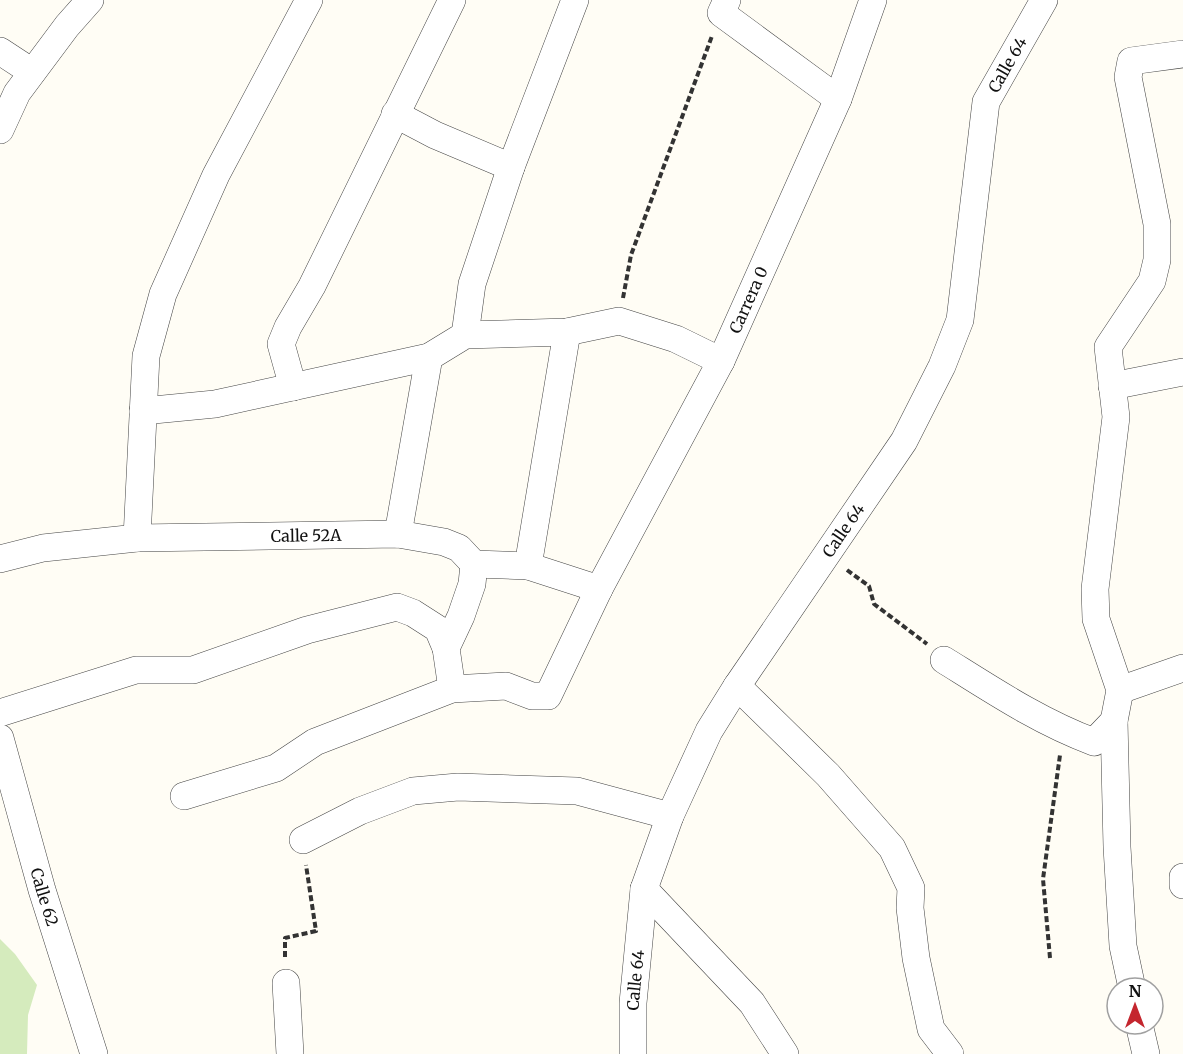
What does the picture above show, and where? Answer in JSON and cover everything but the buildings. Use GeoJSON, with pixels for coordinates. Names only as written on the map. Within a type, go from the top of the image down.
{"type":"FeatureCollection","features":[{"type":"Feature","properties":{"kind":"street"},"geometry":{"type":"LineString","coordinates":[[0,130],[17,93],[67,26],[90,0]]}},
{"type":"Feature","properties":{"kind":"street"},"geometry":{"type":"LineString","coordinates":[[138,538],[146,356],[163,294],[216,175],[309,0]]}},
{"type":"Feature","properties":{"kind":"street"},"geometry":{"type":"LineString","coordinates":[[293,387],[280,344],[312,286],[452,0]]}},
{"type":"Feature","properties":{"kind":"street"},"geometry":{"type":"LineString","coordinates":[[465,335],[472,284],[511,167],[575,0]]}},
{"type":"Feature","properties":{"kind":"street","name":"Carrera 0"},"geometry":{"type":"LineString","coordinates":[[452,689],[506,686],[532,696],[548,696],[599,589],[721,361],[838,99],[873,0]]}},
{"type":"Feature","properties":{"kind":"street","name":"Calle 64"},"geometry":{"type":"LineString","coordinates":[[633,1054],[633,1003],[644,889],[670,816],[709,731],[737,686],[904,441],[942,366],[960,320],[986,102],[1044,0]]}},
{"type":"Feature","properties":{"kind":"street"},"geometry":{"type":"LineString","coordinates":[[724,6],[838,99]]}},
{"type":"Feature","properties":{"kind":"street"},"geometry":{"type":"LineString","coordinates":[[0,51],[32,72]]}},
{"type":"Feature","properties":{"kind":"street"},"geometry":{"type":"LineString","coordinates":[[1129,976],[1123,946],[1117,847],[1114,721],[1120,690],[1096,619],[1095,589],[1116,417],[1108,347],[1152,281],[1157,260],[1157,224],[1128,77],[1131,62],[1150,57],[1183,54]]}},
{"type":"Feature","properties":{"kind":"street"},"geometry":{"type":"LineString","coordinates":[[395,114],[435,135],[511,167]]}},
{"type":"Feature","properties":{"kind":"street"},"geometry":{"type":"LineString","coordinates":[[143,411],[214,404],[429,357],[465,335],[567,332],[619,321],[676,339],[721,361]]}},
{"type":"Feature","properties":{"kind":"street"},"geometry":{"type":"LineString","coordinates":[[528,566],[567,332]]}},
{"type":"Feature","properties":{"kind":"street"},"geometry":{"type":"LineString","coordinates":[[398,534],[429,357]]}},
{"type":"Feature","properties":{"kind":"street"},"geometry":{"type":"LineString","coordinates":[[1112,386],[1183,372]]}},
{"type":"Feature","properties":{"kind":"street","name":"Calle 52A"},"geometry":{"type":"LineString","coordinates":[[0,559],[43,548],[138,538],[398,534],[444,542],[459,548],[474,564]]}},
{"type":"Feature","properties":{"kind":"street"},"geometry":{"type":"LineString","coordinates":[[446,648],[461,616],[472,584],[474,564],[528,566],[599,589]]}},
{"type":"Feature","properties":{"kind":"street"},"geometry":{"type":"LineString","coordinates":[[0,713],[136,670],[193,670],[307,630],[397,607],[413,613],[438,629],[446,648],[452,689],[315,742],[276,768],[184,796]]}},
{"type":"Feature","properties":{"kind":"street"},"geometry":{"type":"LineString","coordinates":[[944,660],[1064,731],[1094,742],[1114,721]]}},
{"type":"Feature","properties":{"kind":"street"},"geometry":{"type":"LineString","coordinates":[[1120,690],[1183,668]]}},
{"type":"Feature","properties":{"kind":"street"},"geometry":{"type":"LineString","coordinates":[[737,686],[828,775],[892,848],[911,888],[910,908],[916,958],[931,1029],[950,1054]]}},
{"type":"Feature","properties":{"kind":"street","name":"Calle 62"},"geometry":{"type":"LineString","coordinates":[[0,738],[42,890],[94,1054]]}},
{"type":"Feature","properties":{"kind":"street"},"geometry":{"type":"LineString","coordinates":[[303,840],[360,811],[413,791],[458,787],[577,791],[670,816]]}},
{"type":"Feature","properties":{"kind":"street"},"geometry":{"type":"LineString","coordinates":[[1183,877],[1183,885]]}},
{"type":"Feature","properties":{"kind":"street"},"geometry":{"type":"LineString","coordinates":[[644,889],[752,1003],[785,1054]]}},
{"type":"Feature","properties":{"kind":"street"},"geometry":{"type":"LineString","coordinates":[[286,983],[290,1054]]}},
{"type":"Feature","properties":{"kind":"street"},"geometry":{"type":"LineString","coordinates":[[1142,1036],[1146,1054]]}},
{"type":"Feature","properties":{"kind":"path"},"geometry":{"type":"LineString","coordinates":[[619,321],[632,255],[724,6]]}},
{"type":"Feature","properties":{"kind":"path"},"geometry":{"type":"LineString","coordinates":[[827,556],[869,586],[874,604],[919,637],[944,660]]}},
{"type":"Feature","properties":{"kind":"path"},"geometry":{"type":"LineString","coordinates":[[1050,958],[1043,879],[1064,731]]}},
{"type":"Feature","properties":{"kind":"path"},"geometry":{"type":"LineString","coordinates":[[286,983],[285,938],[316,931],[303,840]]}},
{"type":"Feature","properties":{"kind":"green space"},"geometry":{"type":"Polygon","coordinates":[[[0,939],[15,954],[37,985],[28,1015],[27,1054],[0,1054],[0,939]]]}}]}
